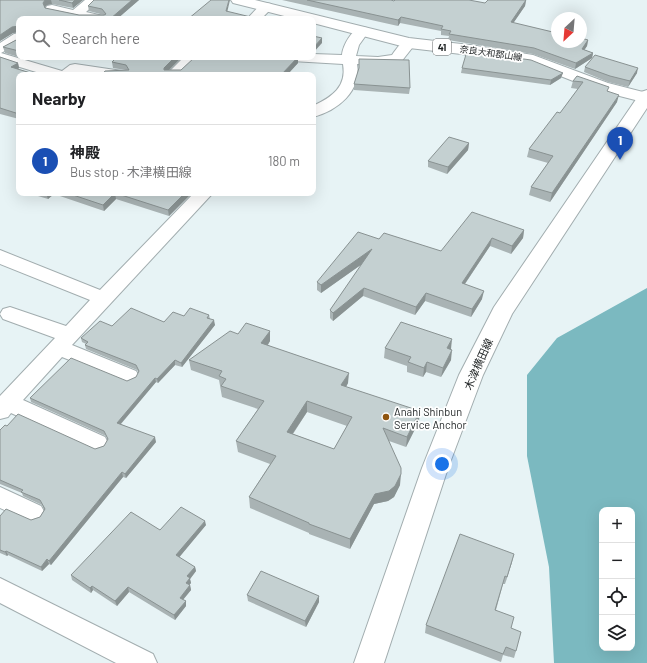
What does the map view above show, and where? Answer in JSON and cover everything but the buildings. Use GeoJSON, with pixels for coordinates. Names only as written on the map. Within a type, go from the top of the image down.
{"type":"FeatureCollection","features":[{"type":"Feature","properties":{"kind":"main road","name":"奈良大和郡山線"},"geometry":{"type":"LineString","coordinates":[[238,0],[302,16]]}},
{"type":"Feature","properties":{"kind":"main road","name":"奈良大和郡山線"},"geometry":{"type":"LineString","coordinates":[[316,20],[409,43],[470,50],[533,60],[602,87],[646,97]]}},
{"type":"Feature","properties":{"kind":"main road","name":"木津横田線"},"geometry":{"type":"LineString","coordinates":[[369,663],[435,468],[471,375],[502,312],[646,97]]}},
{"type":"Feature","properties":{"kind":"street"},"geometry":{"type":"LineString","coordinates":[[76,14],[93,0]]}},
{"type":"Feature","properties":{"kind":"street"},"geometry":{"type":"LineString","coordinates":[[257,16],[266,7]]}},
{"type":"Feature","properties":{"kind":"street"},"geometry":{"type":"LineString","coordinates":[[52,9],[85,16]]}},
{"type":"Feature","properties":{"kind":"street"},"geometry":{"type":"LineString","coordinates":[[316,110],[336,100],[348,87],[352,79],[350,60],[351,47],[362,31]]}},
{"type":"Feature","properties":{"kind":"street"},"geometry":{"type":"LineString","coordinates":[[0,49],[16,39]]}},
{"type":"Feature","properties":{"kind":"street"},"geometry":{"type":"LineString","coordinates":[[316,58],[378,61],[396,59],[409,43]]}},
{"type":"Feature","properties":{"kind":"street"},"geometry":{"type":"LineString","coordinates":[[0,57],[51,72]]}},
{"type":"Feature","properties":{"kind":"street"},"geometry":{"type":"LineString","coordinates":[[176,72],[189,60]]}},
{"type":"Feature","properties":{"kind":"street"},"geometry":{"type":"LineString","coordinates":[[70,72],[75,68],[102,72]]}},
{"type":"Feature","properties":{"kind":"street"},"geometry":{"type":"LineString","coordinates":[[97,443],[4,407],[103,298],[201,196]]}},
{"type":"Feature","properties":{"kind":"street"},"geometry":{"type":"LineString","coordinates":[[0,256],[103,298]]}},
{"type":"Feature","properties":{"kind":"street"},"geometry":{"type":"LineString","coordinates":[[10,314],[129,376]]}},
{"type":"Feature","properties":{"kind":"street"},"geometry":{"type":"LineString","coordinates":[[0,497],[33,513]]}},
{"type":"Feature","properties":{"kind":"street"},"geometry":{"type":"LineString","coordinates":[[0,590],[143,663]]}},
{"type":"Feature","properties":{"kind":"water"},"geometry":{"type":"Polygon","coordinates":[[[647,288],[647,663],[554,663],[549,567],[527,456],[527,375],[557,338],[647,288]]]}},
{"type":"Feature","properties":{"kind":"place","name":"神殿"},"geometry":{"type":"Point","coordinates":[620,160]}},
{"type":"Feature","properties":{"kind":"place","name":"Anahi Shinbun Service Anchor"},"geometry":{"type":"Point","coordinates":[386,417]}}]}
